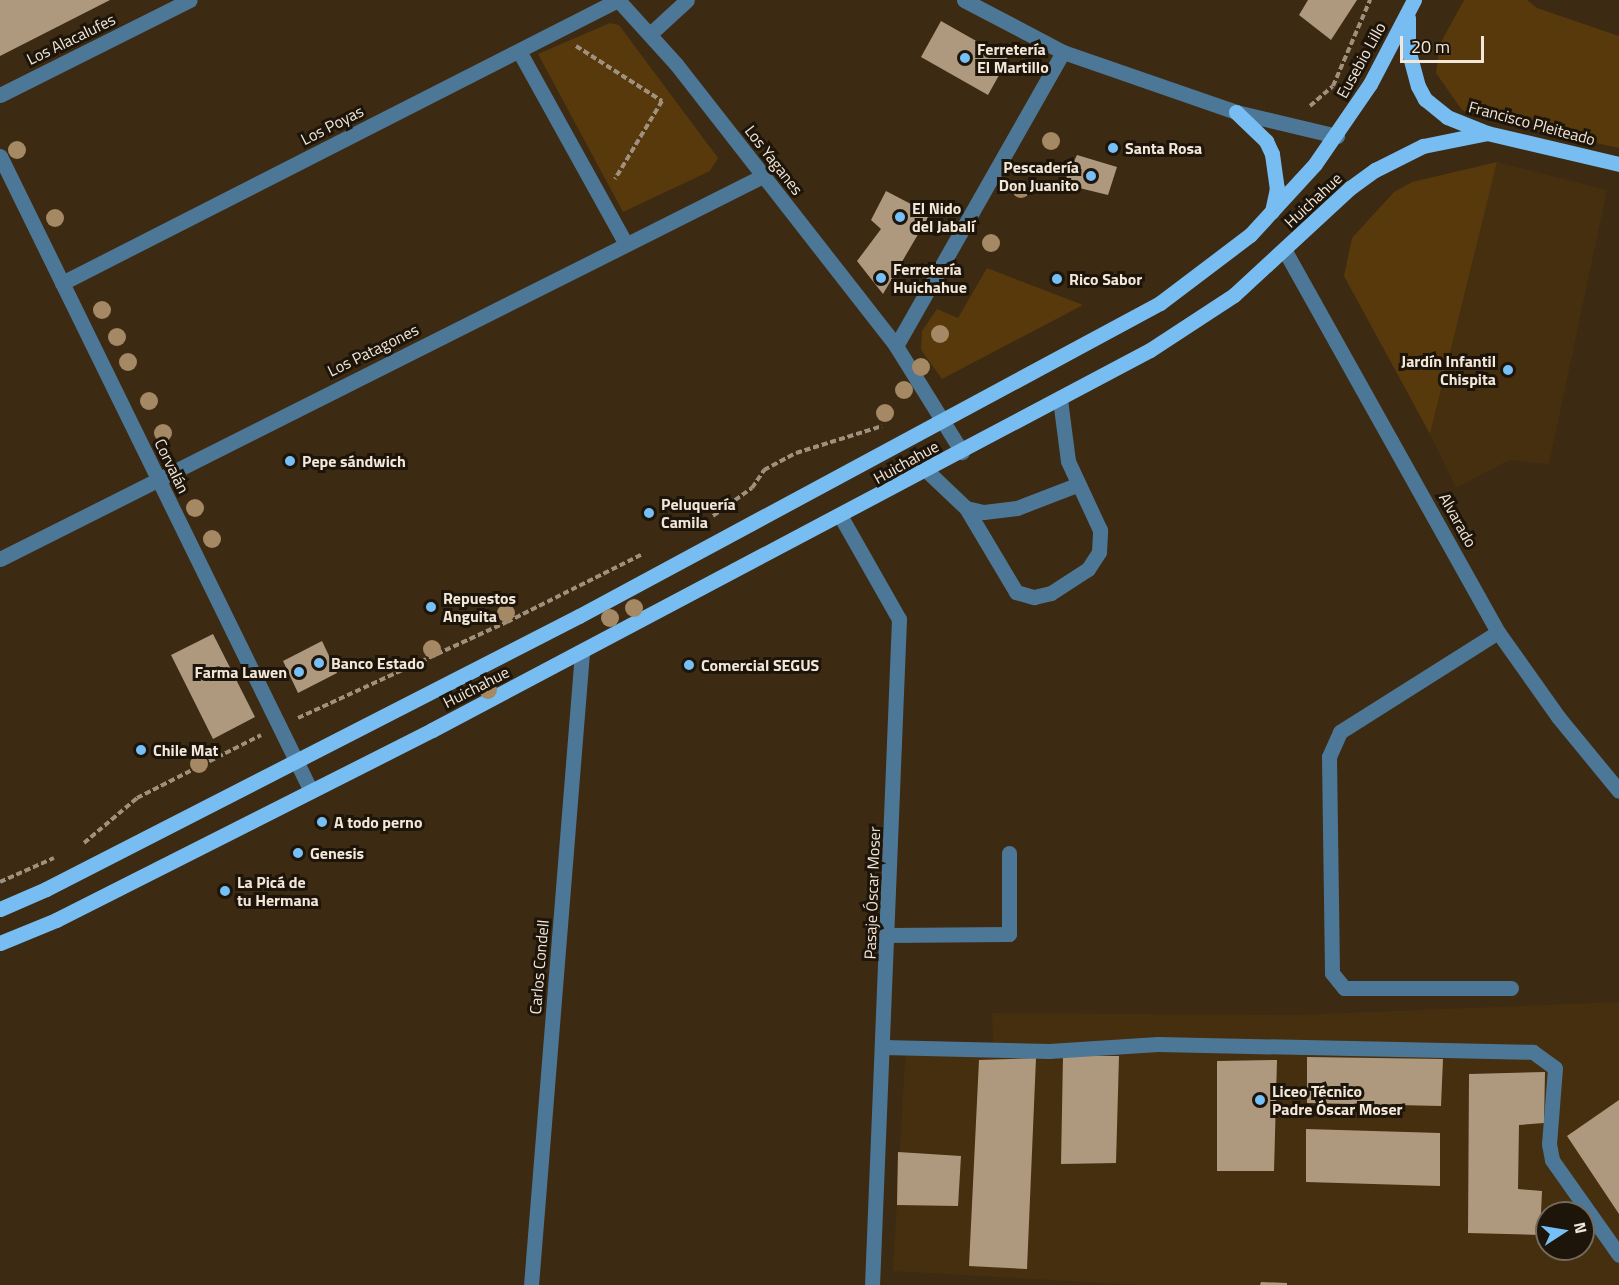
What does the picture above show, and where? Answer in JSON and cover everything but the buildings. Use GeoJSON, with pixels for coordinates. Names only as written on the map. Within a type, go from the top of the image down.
{"type":"FeatureCollection","features":[{"type":"Feature","properties":{"kind":"main road","name":"Francisco Pleiteado"},"geometry":{"type":"LineString","coordinates":[[1411,6],[1408,48],[1425,99],[1447,117],[1487,133],[1619,164]]}},
{"type":"Feature","properties":{"kind":"main road","name":"Eusebio Lillo"},"geometry":{"type":"LineString","coordinates":[[1337,136],[1370,84],[1411,6]]}},
{"type":"Feature","properties":{"kind":"main road"},"geometry":{"type":"LineString","coordinates":[[1236,112],[1266,141],[1272,154],[1277,188],[1270,215]]}},
{"type":"Feature","properties":{"kind":"main road","name":"Huichahue"},"geometry":{"type":"LineString","coordinates":[[0,943],[56,920],[582,652],[841,517],[1060,399],[1208,313],[1285,251],[1350,188],[1393,159],[1423,146],[1487,133]]}},
{"type":"Feature","properties":{"kind":"main road","name":"Huichahue"},"geometry":{"type":"LineString","coordinates":[[0,909],[46,890],[579,616],[944,417],[1160,303],[1221,260],[1270,215],[1337,136]]}},
{"type":"Feature","properties":{"kind":"street","name":"Los Alacalufes"},"geometry":{"type":"LineString","coordinates":[[0,95],[190,0]]}},
{"type":"Feature","properties":{"kind":"street","name":"Los Poyas"},"geometry":{"type":"LineString","coordinates":[[62,283],[618,0]]}},
{"type":"Feature","properties":{"kind":"street","name":"Los Yaganes"},"geometry":{"type":"LineString","coordinates":[[618,0],[650,34],[897,346]]}},
{"type":"Feature","properties":{"kind":"street"},"geometry":{"type":"LineString","coordinates":[[650,34],[687,0]]}},
{"type":"Feature","properties":{"kind":"street"},"geometry":{"type":"LineString","coordinates":[[964,0],[1063,52],[1236,112],[1337,136]]}},
{"type":"Feature","properties":{"kind":"street"},"geometry":{"type":"LineString","coordinates":[[519,51],[626,244]]}},
{"type":"Feature","properties":{"kind":"street"},"geometry":{"type":"LineString","coordinates":[[897,346],[1063,52]]}},
{"type":"Feature","properties":{"kind":"street","name":"Corvalán"},"geometry":{"type":"LineString","coordinates":[[0,156],[311,791]]}},
{"type":"Feature","properties":{"kind":"street","name":"Los Patagones"},"geometry":{"type":"LineString","coordinates":[[0,559],[158,477],[763,176]]}},
{"type":"Feature","properties":{"kind":"street","name":"Alvarado"},"geometry":{"type":"LineString","coordinates":[[1285,251],[1498,632],[1559,718],[1619,792]]}},
{"type":"Feature","properties":{"kind":"street","name":"Huichahue"},"geometry":{"type":"LineString","coordinates":[[897,346],[944,417],[962,452]]}},
{"type":"Feature","properties":{"kind":"street"},"geometry":{"type":"LineString","coordinates":[[927,471],[966,508],[1016,592],[1034,597],[1051,592],[1088,569],[1099,552],[1100,530],[1068,461],[1060,399]]}},
{"type":"Feature","properties":{"kind":"street"},"geometry":{"type":"LineString","coordinates":[[966,508],[984,512],[1017,508],[1079,483]]}},
{"type":"Feature","properties":{"kind":"street","name":"Pasaje Óscar Moser"},"geometry":{"type":"LineString","coordinates":[[841,517],[899,619],[889,934],[872,1285]]}},
{"type":"Feature","properties":{"kind":"street"},"geometry":{"type":"LineString","coordinates":[[1498,632],[1340,732],[1329,757],[1332,973],[1344,988],[1511,988]]}},
{"type":"Feature","properties":{"kind":"street","name":"Carlos Condell"},"geometry":{"type":"LineString","coordinates":[[531,1285],[582,652]]}},
{"type":"Feature","properties":{"kind":"street"},"geometry":{"type":"LineString","coordinates":[[889,934],[1009,934],[1009,853]]}},
{"type":"Feature","properties":{"kind":"street"},"geometry":{"type":"LineString","coordinates":[[883,1047],[1049,1051],[1158,1044],[1533,1052],[1555,1068],[1549,1144],[1552,1160],[1619,1254]]}},
{"type":"Feature","properties":{"kind":"path"},"geometry":{"type":"LineString","coordinates":[[555,32],[662,101],[600,198]]}},
{"type":"Feature","properties":{"kind":"path"},"geometry":{"type":"LineString","coordinates":[[82,845],[145,793],[304,715]]}},
{"type":"Feature","properties":{"kind":"path"},"geometry":{"type":"LineString","coordinates":[[0,882],[61,855]]}},
{"type":"Feature","properties":{"kind":"shaded area"},"geometry":{"type":"Polygon","coordinates":[[[1464,0],[1527,0],[1537,8],[1619,36],[1619,148],[1484,119],[1462,110],[1436,73],[1440,44],[1464,0]]]}},
{"type":"Feature","properties":{"kind":"shaded area"},"geometry":{"type":"Polygon","coordinates":[[[610,23],[619,25],[718,158],[710,171],[623,212],[538,54],[610,23]]]}},
{"type":"Feature","properties":{"kind":"shaded area","name":"Jardín Infantil Chispita"},"geometry":{"type":"Polygon","coordinates":[[[1497,162],[1607,190],[1549,464],[1509,460],[1456,488],[1430,434],[1497,162]]]}},
{"type":"Feature","properties":{"kind":"shaded area"},"geometry":{"type":"Polygon","coordinates":[[[1497,162],[1430,434],[1344,276],[1352,238],[1394,192],[1412,182],[1497,162]]]}},
{"type":"Feature","properties":{"kind":"shaded area"},"geometry":{"type":"Polygon","coordinates":[[[987,268],[1083,305],[942,379],[921,350],[922,331],[937,309],[958,318],[987,268]]]}},
{"type":"Feature","properties":{"kind":"shaded area","name":"Liceo Técnico Padre Óscar Moser"},"geometry":{"type":"Polygon","coordinates":[[[1619,1002],[1619,1285],[1137,1285],[893,1271],[906,1044],[993,1044],[992,1013],[1296,1015],[1619,1002]]]}},
{"type":"Feature","properties":{"kind":"place","name":"Ferretería El Martillo"},"geometry":{"type":"Point","coordinates":[965,58]}},
{"type":"Feature","properties":{"kind":"place","name":"Santa Rosa"},"geometry":{"type":"Point","coordinates":[1113,148]}},
{"type":"Feature","properties":{"kind":"place","name":"Pescadería Don Juanito"},"geometry":{"type":"Point","coordinates":[1091,176]}},
{"type":"Feature","properties":{"kind":"place","name":"El Nido del Jabalí"},"geometry":{"type":"Point","coordinates":[900,217]}},
{"type":"Feature","properties":{"kind":"place","name":"Ferretería Huichahue"},"geometry":{"type":"Point","coordinates":[881,278]}},
{"type":"Feature","properties":{"kind":"place","name":"Rico Sabor"},"geometry":{"type":"Point","coordinates":[1057,279]}},
{"type":"Feature","properties":{"kind":"place","name":"Jardín Infantil Chispita"},"geometry":{"type":"Point","coordinates":[1508,370]}},
{"type":"Feature","properties":{"kind":"place","name":"Pepe sándwich"},"geometry":{"type":"Point","coordinates":[290,461]}},
{"type":"Feature","properties":{"kind":"place","name":"Peluquería Camila"},"geometry":{"type":"Point","coordinates":[649,513]}},
{"type":"Feature","properties":{"kind":"place","name":"Repuestos Anguita"},"geometry":{"type":"Point","coordinates":[431,607]}},
{"type":"Feature","properties":{"kind":"place","name":"Banco Estado"},"geometry":{"type":"Point","coordinates":[319,663]}},
{"type":"Feature","properties":{"kind":"place","name":"Comercial SEGUS"},"geometry":{"type":"Point","coordinates":[689,665]}},
{"type":"Feature","properties":{"kind":"place","name":"Farma Lawen"},"geometry":{"type":"Point","coordinates":[299,672]}},
{"type":"Feature","properties":{"kind":"place","name":"Chile Mat"},"geometry":{"type":"Point","coordinates":[141,750]}},
{"type":"Feature","properties":{"kind":"place","name":"A todo perno"},"geometry":{"type":"Point","coordinates":[322,822]}},
{"type":"Feature","properties":{"kind":"place","name":"Genesis"},"geometry":{"type":"Point","coordinates":[298,853]}},
{"type":"Feature","properties":{"kind":"place","name":"La Picá de tu Hermana"},"geometry":{"type":"Point","coordinates":[225,891]}},
{"type":"Feature","properties":{"kind":"place","name":"Liceo Técnico Padre Óscar Moser"},"geometry":{"type":"Point","coordinates":[1260,1100]}}]}
